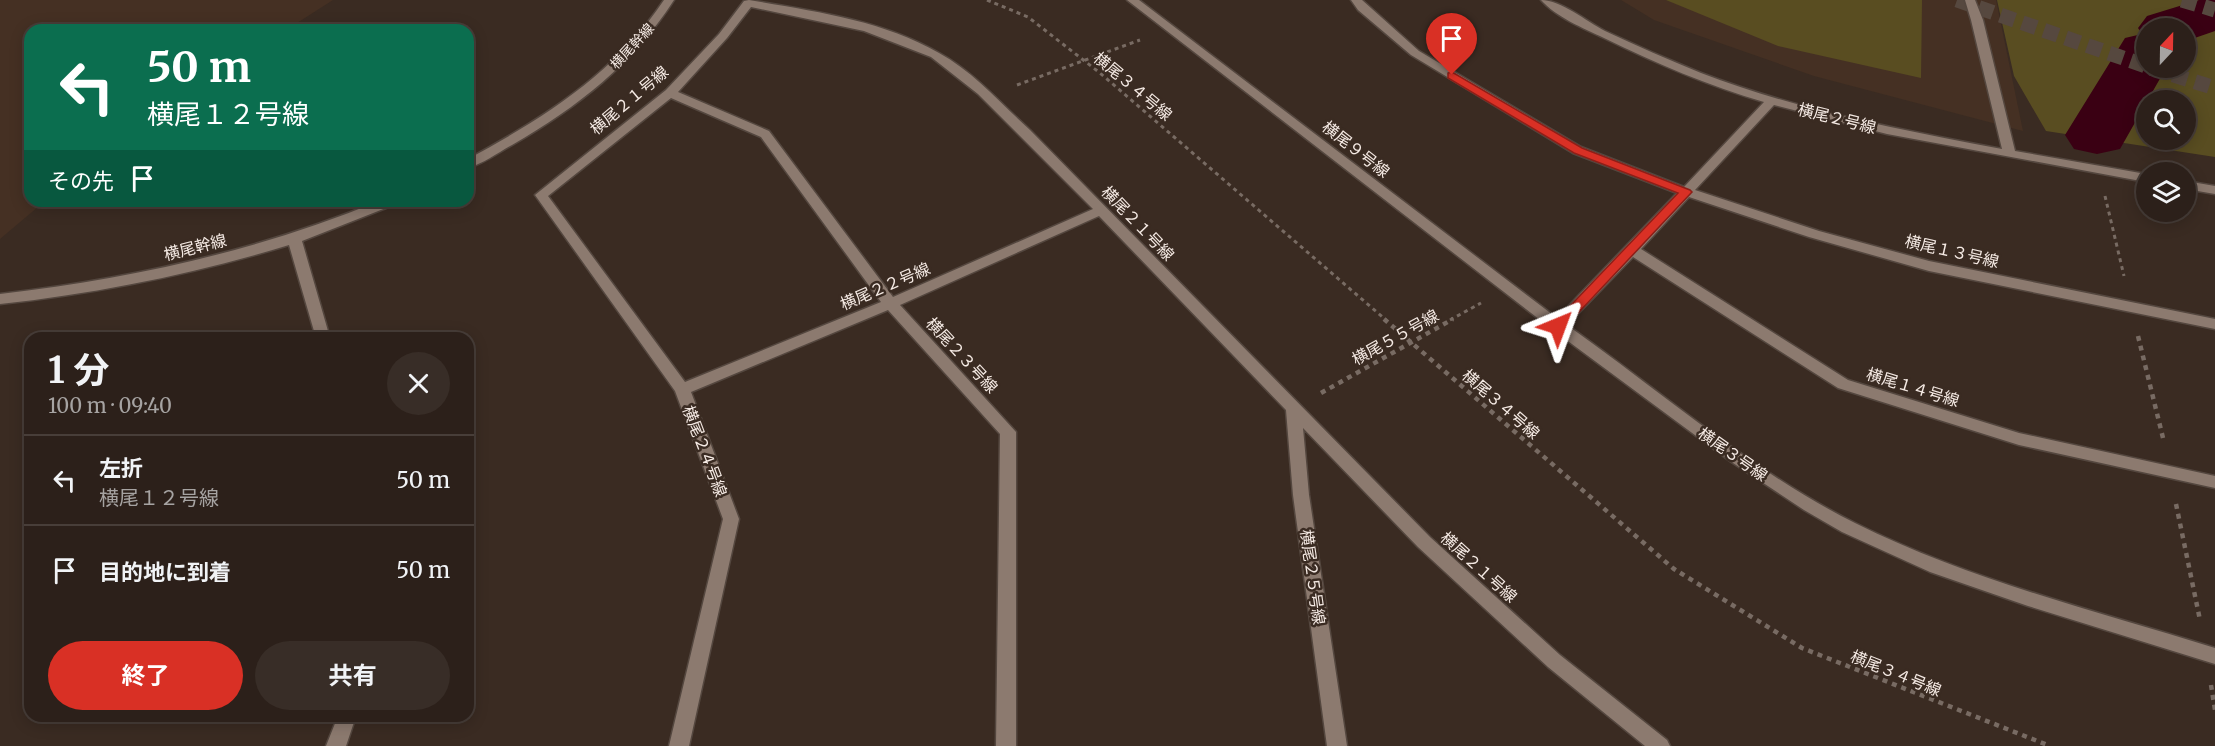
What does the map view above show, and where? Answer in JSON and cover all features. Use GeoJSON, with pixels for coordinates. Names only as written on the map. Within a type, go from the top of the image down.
{"type":"FeatureCollection","features":[{"type":"Feature","properties":{"kind":"street","name":"横尾幹線"},"geometry":{"type":"LineString","coordinates":[[474,162],[525,134],[617,64],[638,42],[669,0]]}},
{"type":"Feature","properties":{"kind":"street","name":"横尾９号線"},"geometry":{"type":"LineString","coordinates":[[1132,0],[1558,326]]}},
{"type":"Feature","properties":{"kind":"street","name":"横尾１３号線"},"geometry":{"type":"LineString","coordinates":[[1356,0],[1362,8],[1415,53],[1578,150],[1686,192],[1814,234],[1929,266],[2215,324]]}},
{"type":"Feature","properties":{"kind":"street","name":"横尾２号線"},"geometry":{"type":"LineString","coordinates":[[1546,0],[1581,22],[1672,66],[1771,101],[1849,123],[2136,176]]}},
{"type":"Feature","properties":{"kind":"street"},"geometry":{"type":"LineString","coordinates":[[1970,0],[1977,20],[2009,153]]}},
{"type":"Feature","properties":{"kind":"street","name":"横尾２１号線"},"geometry":{"type":"LineString","coordinates":[[541,195],[670,93],[723,36],[748,3],[814,15],[883,34],[935,56],[965,78],[1026,134],[1424,542],[1554,661],[1660,746]]}},
{"type":"Feature","properties":{"kind":"street","name":"横尾２３号線"},"geometry":{"type":"LineString","coordinates":[[670,93],[765,134],[890,303],[1008,432],[1006,746]]}},
{"type":"Feature","properties":{"kind":"street"},"geometry":{"type":"LineString","coordinates":[[1558,326],[1771,101]]}},
{"type":"Feature","properties":{"kind":"street"},"geometry":{"type":"LineString","coordinates":[[2196,187],[2215,190]]}},
{"type":"Feature","properties":{"kind":"street","name":"横尾２４号線"},"geometry":{"type":"LineString","coordinates":[[541,195],[682,389],[731,519],[679,746]]}},
{"type":"Feature","properties":{"kind":"street","name":"横尾幹線"},"geometry":{"type":"LineString","coordinates":[[0,299],[108,286],[220,261],[294,238],[375,207]]}},
{"type":"Feature","properties":{"kind":"street","name":"横尾２２号線"},"geometry":{"type":"LineString","coordinates":[[682,389],[890,303],[1100,211]]}},
{"type":"Feature","properties":{"kind":"street"},"geometry":{"type":"LineString","coordinates":[[294,238],[321,332]]}},
{"type":"Feature","properties":{"kind":"street","name":"横尾１４号線"},"geometry":{"type":"LineString","coordinates":[[1632,250],[1843,384],[2019,439],[2215,482]]}},
{"type":"Feature","properties":{"kind":"street","name":"横尾３号線"},"geometry":{"type":"LineString","coordinates":[[1558,326],[1606,358],[1738,460],[1846,525],[1924,561],[2046,604],[2215,656]]}},
{"type":"Feature","properties":{"kind":"street","name":"横尾２５号線"},"geometry":{"type":"LineString","coordinates":[[1294,408],[1301,495],[1337,746]]}},
{"type":"Feature","properties":{"kind":"street"},"geometry":{"type":"LineString","coordinates":[[336,746],[345,722]]}},
{"type":"Feature","properties":{"kind":"path","name":"横尾３４号線"},"geometry":{"type":"LineString","coordinates":[[987,0],[1028,16],[1083,60],[1674,568],[1802,648],[2050,746]]}},
{"type":"Feature","properties":{"kind":"path"},"geometry":{"type":"LineString","coordinates":[[985,96],[1172,29]]}},
{"type":"Feature","properties":{"kind":"path"},"geometry":{"type":"LineString","coordinates":[[2104,192],[2124,279]]}},
{"type":"Feature","properties":{"kind":"path","name":"横尾５５号線"},"geometry":{"type":"LineString","coordinates":[[1294,408],[1508,287]]}},
{"type":"Feature","properties":{"kind":"path"},"geometry":{"type":"LineString","coordinates":[[2136,329],[2164,443]]}},
{"type":"Feature","properties":{"kind":"path"},"geometry":{"type":"LineString","coordinates":[[2175,500],[2200,622]]}},
{"type":"Feature","properties":{"kind":"path"},"geometry":{"type":"LineString","coordinates":[[2211,684],[2215,710]]}},
{"type":"Feature","properties":{"kind":"shaded area"},"geometry":{"type":"Polygon","coordinates":[[[0,0],[333,0],[295,24],[24,24],[24,207],[38,207],[0,239],[0,0]]]}},
{"type":"Feature","properties":{"kind":"shaded area"},"geometry":{"type":"Polygon","coordinates":[[[1621,0],[1996,0],[2023,131],[1814,76],[1654,20],[1621,0]]]}},
{"type":"Feature","properties":{"kind":"shaded area"},"geometry":{"type":"Polygon","coordinates":[[[1666,0],[1922,0],[1921,78],[1778,46],[1666,0]]]}},
{"type":"Feature","properties":{"kind":"shaded area"},"geometry":{"type":"Polygon","coordinates":[[[1997,0],[2215,0],[2215,157],[2170,150],[2196,150],[2196,90],[2136,90],[2136,145],[2046,131],[2014,76],[1997,0]]]}},
{"type":"Feature","properties":{"kind":"waterway"},"geometry":{"type":"LineString","coordinates":[[2196,19],[2215,13]]}},
{"type":"Feature","properties":{"kind":"waterway"},"geometry":{"type":"LineString","coordinates":[[2097,135],[2136,68]]}},
{"type":"Feature","properties":{"kind":"tunnel"},"geometry":{"type":"LineString","coordinates":[[1957,0],[2136,63]]}},
{"type":"Feature","properties":{"kind":"tunnel"},"geometry":{"type":"LineString","coordinates":[[2182,0],[2215,10]]}},
{"type":"Feature","properties":{"kind":"tunnel"},"geometry":{"type":"LineString","coordinates":[[2183,78],[2215,88]]}},
{"type":"Feature","properties":{"kind":"route"},"geometry":{"type":"LineString","coordinates":[[1452,75],[1578,150],[1686,192],[1558,326]]}}]}
